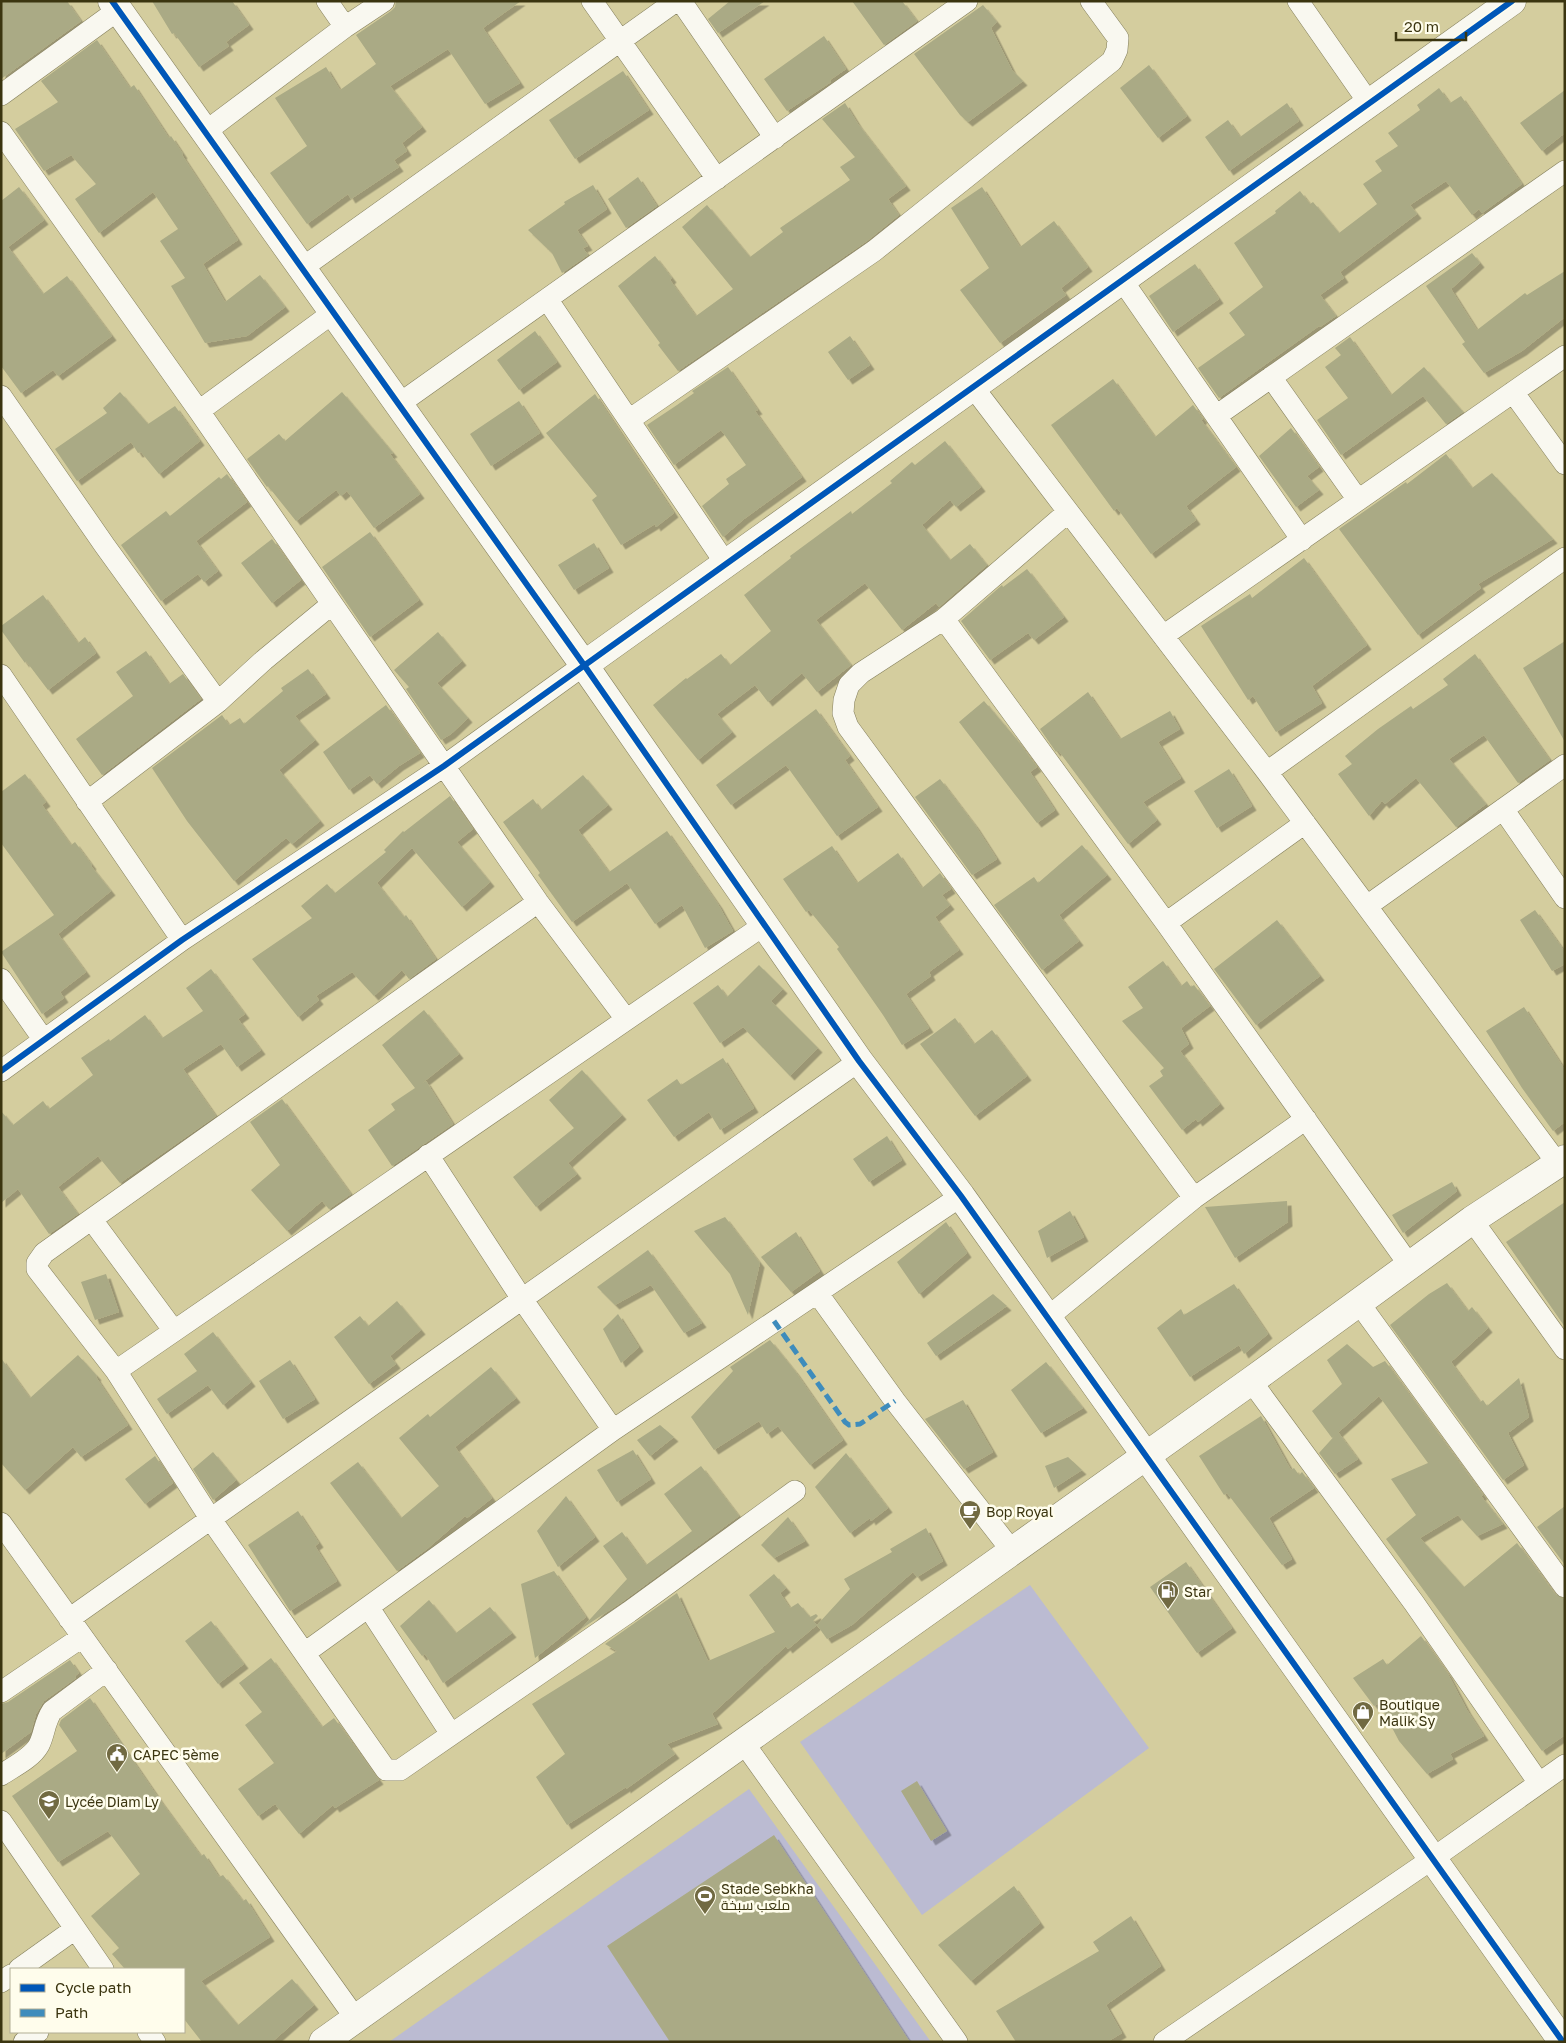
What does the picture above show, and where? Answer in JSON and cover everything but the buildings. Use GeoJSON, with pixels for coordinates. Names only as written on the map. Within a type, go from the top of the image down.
{"type":"FeatureCollection","features":[{"type":"Feature","properties":{"kind":"street"},"geometry":{"type":"LineString","coordinates":[[327,1],[345,27]]}},
{"type":"Feature","properties":{"kind":"street"},"geometry":{"type":"LineString","coordinates":[[205,132],[345,27],[384,1]]}},
{"type":"Feature","properties":{"kind":"street"},"geometry":{"type":"LineString","coordinates":[[592,1],[717,179]]}},
{"type":"Feature","properties":{"kind":"street"},"geometry":{"type":"LineString","coordinates":[[302,268],[676,1]]}},
{"type":"Feature","properties":{"kind":"street"},"geometry":{"type":"LineString","coordinates":[[681,1],[775,138]]}},
{"type":"Feature","properties":{"kind":"street"},"geometry":{"type":"LineString","coordinates":[[399,404],[967,1]]}},
{"type":"Feature","properties":{"kind":"street"},"geometry":{"type":"LineString","coordinates":[[629,420],[874,251],[1112,61],[1117,50],[1118,38],[1091,1]]}},
{"type":"Feature","properties":{"kind":"street"},"geometry":{"type":"LineString","coordinates":[[1298,1],[1370,103]]}},
{"type":"Feature","properties":{"kind":"street"},"geometry":{"type":"LineString","coordinates":[[1,1070],[182,940],[444,766],[1512,1]]}},
{"type":"Feature","properties":{"kind":"street"},"geometry":{"type":"LineString","coordinates":[[1,95],[115,5],[584,665],[859,1062],[961,1196],[1432,1859],[1558,2040]]}},
{"type":"Feature","properties":{"kind":"street"},"geometry":{"type":"LineString","coordinates":[[1,132],[199,410],[538,902],[626,1019]]}},
{"type":"Feature","properties":{"kind":"street"},"geometry":{"type":"LineString","coordinates":[[1216,416],[1565,171]]}},
{"type":"Feature","properties":{"kind":"street"},"geometry":{"type":"LineString","coordinates":[[1122,280],[1302,540]]}},
{"type":"Feature","properties":{"kind":"street"},"geometry":{"type":"LineString","coordinates":[[547,299],[726,564]]}},
{"type":"Feature","properties":{"kind":"street"},"geometry":{"type":"LineString","coordinates":[[199,410],[334,312]]}},
{"type":"Feature","properties":{"kind":"street"},"geometry":{"type":"LineString","coordinates":[[1163,636],[1565,356]]}},
{"type":"Feature","properties":{"kind":"street"},"geometry":{"type":"LineString","coordinates":[[1271,377],[1358,500]]}},
{"type":"Feature","properties":{"kind":"street"},"geometry":{"type":"LineString","coordinates":[[323,2042],[1251,1381],[1472,1220],[1561,1161],[973,387]]}},
{"type":"Feature","properties":{"kind":"street"},"geometry":{"type":"LineString","coordinates":[[1513,392],[1565,464]]}},
{"type":"Feature","properties":{"kind":"street"},"geometry":{"type":"LineString","coordinates":[[1,396],[105,546],[218,702]]}},
{"type":"Feature","properties":{"kind":"street"},"geometry":{"type":"LineString","coordinates":[[1068,512],[944,619],[860,673],[848,685],[843,713],[848,727],[1194,1198]]}},
{"type":"Feature","properties":{"kind":"street"},"geometry":{"type":"LineString","coordinates":[[1267,772],[1565,558]]}},
{"type":"Feature","properties":{"kind":"street"},"geometry":{"type":"LineString","coordinates":[[87,802],[218,702],[264,660],[332,604]]}},
{"type":"Feature","properties":{"kind":"street"},"geometry":{"type":"LineString","coordinates":[[944,619],[1166,924],[1410,1266]]}},
{"type":"Feature","properties":{"kind":"street"},"geometry":{"type":"LineString","coordinates":[[1,675],[182,940]]}},
{"type":"Feature","properties":{"kind":"street"},"geometry":{"type":"LineString","coordinates":[[1367,906],[1565,765]]}},
{"type":"Feature","properties":{"kind":"street"},"geometry":{"type":"LineString","coordinates":[[1503,809],[1565,898]]}},
{"type":"Feature","properties":{"kind":"street"},"geometry":{"type":"LineString","coordinates":[[1166,924],[1305,823]]}},
{"type":"Feature","properties":{"kind":"street"},"geometry":{"type":"LineString","coordinates":[[538,902],[44,1253],[37,1263],[37,1269],[116,1371],[210,1518],[306,1652],[386,1770],[400,1770],[629,1612],[795,1491]]}},
{"type":"Feature","properties":{"kind":"street"},"geometry":{"type":"LineString","coordinates":[[116,1371],[764,924]]}},
{"type":"Feature","properties":{"kind":"street"},"geometry":{"type":"LineString","coordinates":[[1,978],[43,1039]]}},
{"type":"Feature","properties":{"kind":"street"},"geometry":{"type":"LineString","coordinates":[[69,1619],[859,1062]]}},
{"type":"Feature","properties":{"kind":"street"},"geometry":{"type":"LineString","coordinates":[[1047,1318],[1194,1198],[1306,1119]]}},
{"type":"Feature","properties":{"kind":"street"},"geometry":{"type":"LineString","coordinates":[[428,1156],[522,1299],[613,1430]]}},
{"type":"Feature","properties":{"kind":"street"},"geometry":{"type":"LineString","coordinates":[[306,1652],[613,1430],[774,1320],[818,1294],[961,1196]]}},
{"type":"Feature","properties":{"kind":"street"},"geometry":{"type":"LineString","coordinates":[[92,1220],[174,1331]]}},
{"type":"Feature","properties":{"kind":"street"},"geometry":{"type":"LineString","coordinates":[[1472,1220],[1565,1349]]}},
{"type":"Feature","properties":{"kind":"street"},"geometry":{"type":"LineString","coordinates":[[818,1294],[895,1401],[1012,1551]]}},
{"type":"Feature","properties":{"kind":"street"},"geometry":{"type":"LineString","coordinates":[[1359,1303],[1565,1587]]}},
{"type":"Feature","properties":{"kind":"street"},"geometry":{"type":"LineString","coordinates":[[1251,1381],[1414,1603],[1539,1783]]}},
{"type":"Feature","properties":{"kind":"street"},"geometry":{"type":"LineString","coordinates":[[1,1523],[356,2019]]}},
{"type":"Feature","properties":{"kind":"street"},"geometry":{"type":"LineString","coordinates":[[369,1608],[451,1734]]}},
{"type":"Feature","properties":{"kind":"street"},"geometry":{"type":"LineString","coordinates":[[1,1692],[82,1637]]}},
{"type":"Feature","properties":{"kind":"street"},"geometry":{"type":"LineString","coordinates":[[1,1775],[34,1751],[40,1743],[45,1720],[52,1711],[107,1670]]}},
{"type":"Feature","properties":{"kind":"street"},"geometry":{"type":"LineString","coordinates":[[743,1742],[958,2042]]}},
{"type":"Feature","properties":{"kind":"street"},"geometry":{"type":"LineString","coordinates":[[1164,2042],[1432,1859],[1565,1764]]}},
{"type":"Feature","properties":{"kind":"street"},"geometry":{"type":"LineString","coordinates":[[1,1821],[102,1968]]}},
{"type":"Feature","properties":{"kind":"street"},"geometry":{"type":"LineString","coordinates":[[20,1968],[75,1929]]}},
{"type":"Feature","properties":{"kind":"street"},"geometry":{"type":"LineString","coordinates":[[24,2042],[37,2033]]}},
{"type":"Feature","properties":{"kind":"shaded area"},"geometry":{"type":"Polygon","coordinates":[[[1030,1585],[1149,1748],[922,1915],[800,1742],[1030,1585]]]}},
{"type":"Feature","properties":{"kind":"shaded area","name":"Stade Sebkha ملعب سبخة"},"geometry":{"type":"Polygon","coordinates":[[[749,1789],[931,2042],[389,2042],[749,1789]]]}},
{"type":"Feature","properties":{"kind":"marked path"},"geometry":{"type":"LineString","coordinates":[[774,1321],[849,1425],[860,1424],[895,1401]]}},
{"type":"Feature","properties":{"kind":"cycle path"},"geometry":{"type":"LineString","coordinates":[[112,1],[584,665],[859,1061],[961,1196],[1563,2042]]}},
{"type":"Feature","properties":{"kind":"cycle path"},"geometry":{"type":"LineString","coordinates":[[1,1071],[182,940],[444,766],[1512,1]]}},
{"type":"Feature","properties":{"kind":"place","name":"Bop Royal"},"geometry":{"type":"Point","coordinates":[970,1530]}},
{"type":"Feature","properties":{"kind":"place","name":"Star"},"geometry":{"type":"Point","coordinates":[1168,1610]}},
{"type":"Feature","properties":{"kind":"place","name":"Boutique Malik Sy"},"geometry":{"type":"Point","coordinates":[1363,1731]}},
{"type":"Feature","properties":{"kind":"place","name":"CAPEC 5ème"},"geometry":{"type":"Point","coordinates":[117,1773]}},
{"type":"Feature","properties":{"kind":"place","name":"Lycée Diam Ly"},"geometry":{"type":"Point","coordinates":[49,1820]}},
{"type":"Feature","properties":{"kind":"place","name":"Stade Sebkha ملعب سبخة"},"geometry":{"type":"Point","coordinates":[705,1915]}}]}
